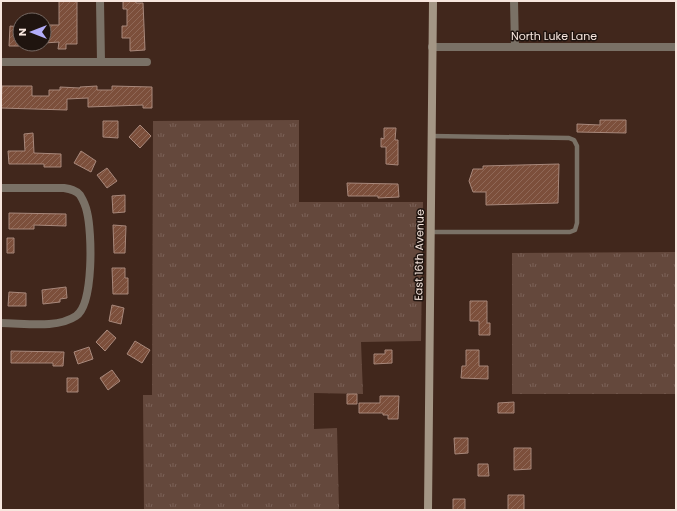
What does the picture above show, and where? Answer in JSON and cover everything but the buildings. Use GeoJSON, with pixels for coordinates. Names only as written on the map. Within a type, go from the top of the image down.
{"type":"FeatureCollection","features":[{"type":"Feature","properties":{"kind":"street"},"geometry":{"type":"LineString","coordinates":[[100,1],[101,62]]}},
{"type":"Feature","properties":{"kind":"street","name":"East 16th Avenue"},"geometry":{"type":"LineString","coordinates":[[428,510],[432,1]]}},
{"type":"Feature","properties":{"kind":"street"},"geometry":{"type":"LineString","coordinates":[[514,1],[515,47]]}},
{"type":"Feature","properties":{"kind":"street","name":"North Luke Lane"},"geometry":{"type":"LineString","coordinates":[[432,47],[676,47]]}},
{"type":"Feature","properties":{"kind":"street"},"geometry":{"type":"LineString","coordinates":[[1,62],[147,62]]}},
{"type":"Feature","properties":{"kind":"street"},"geometry":{"type":"LineString","coordinates":[[1,188],[72,189],[79,194],[87,212],[90,241],[90,274],[85,305],[77,316],[51,324],[1,323]]}},
{"type":"Feature","properties":{"kind":"lane"},"geometry":{"type":"LineString","coordinates":[[431,136],[569,138],[574,140],[577,146],[577,223],[575,230],[570,232],[431,232]]}},
{"type":"Feature","properties":{"kind":"green space"},"geometry":{"type":"Polygon","coordinates":[[[299,120],[299,202],[423,202],[421,341],[361,342],[363,394],[314,393],[314,429],[337,428],[339,510],[144,510],[143,395],[152,395],[153,121],[299,120]]]}},
{"type":"Feature","properties":{"kind":"green space"},"geometry":{"type":"Polygon","coordinates":[[[676,252],[676,394],[512,394],[512,253],[676,252]]]}}]}
